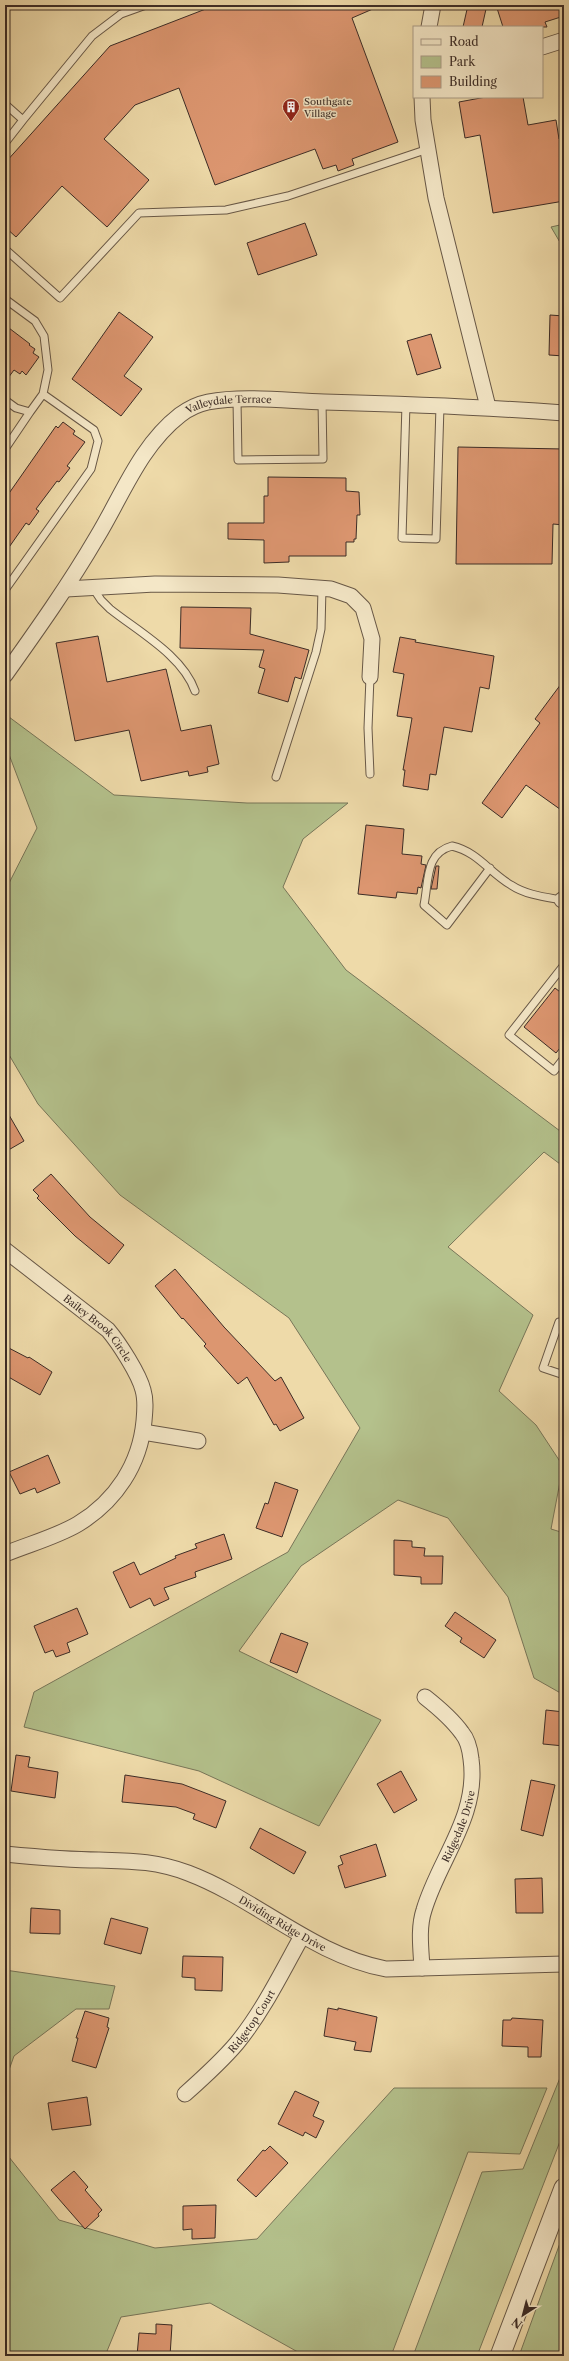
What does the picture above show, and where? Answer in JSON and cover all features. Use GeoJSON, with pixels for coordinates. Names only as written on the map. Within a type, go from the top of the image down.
{"type":"FeatureCollection","features":[{"type":"Feature","properties":{"kind":"street"},"geometry":{"type":"LineString","coordinates":[[429,26],[433,5]]}},
{"type":"Feature","properties":{"kind":"street"},"geometry":{"type":"LineString","coordinates":[[543,47],[564,40]]}},
{"type":"Feature","properties":{"kind":"street"},"geometry":{"type":"LineString","coordinates":[[422,98],[436,198],[488,407]]}},
{"type":"Feature","properties":{"kind":"street","name":"Valleydale Terrace"},"geometry":{"type":"LineString","coordinates":[[5,675],[66,589],[140,461],[157,438],[179,416],[193,407],[209,402],[237,400],[488,407],[564,413]]}},
{"type":"Feature","properties":{"kind":"street"},"geometry":{"type":"LineString","coordinates":[[66,589],[155,584],[278,585],[330,589],[351,596],[363,608],[372,639],[370,677]]}},
{"type":"Feature","properties":{"kind":"street","name":"Bailey Brook Circle"},"geometry":{"type":"LineString","coordinates":[[5,1250],[98,1321],[117,1340],[143,1389],[146,1404],[143,1432],[137,1457],[120,1487],[106,1502],[76,1525],[5,1554]]}},
{"type":"Feature","properties":{"kind":"street"},"geometry":{"type":"LineString","coordinates":[[143,1432],[198,1441]]}},
{"type":"Feature","properties":{"kind":"street","name":"Ridgedale Drive"},"geometry":{"type":"LineString","coordinates":[[422,1968],[421,1931],[423,1912],[435,1880],[460,1830],[468,1807],[472,1769],[470,1750],[463,1734],[448,1716],[425,1697]]}},
{"type":"Feature","properties":{"kind":"street","name":"Dividing Ridge Drive"},"geometry":{"type":"LineString","coordinates":[[5,1854],[99,1860],[130,1860],[168,1867],[213,1884],[302,1936],[360,1964],[386,1969],[564,1964]]}},
{"type":"Feature","properties":{"kind":"street","name":"Ridgetop Court"},"geometry":{"type":"LineString","coordinates":[[185,2094],[217,2065],[237,2042],[271,1991],[302,1936]]}},
{"type":"Feature","properties":{"kind":"street"},"geometry":{"type":"LineString","coordinates":[[500,2356],[564,2188]]}},
{"type":"Feature","properties":{"kind":"lane"},"geometry":{"type":"LineString","coordinates":[[5,143],[92,36],[121,14],[146,5]]}},
{"type":"Feature","properties":{"kind":"lane"},"geometry":{"type":"LineString","coordinates":[[5,104],[23,120]]}},
{"type":"Feature","properties":{"kind":"lane"},"geometry":{"type":"LineString","coordinates":[[5,249],[60,298],[139,213],[226,210],[288,196],[428,149]]}},
{"type":"Feature","properties":{"kind":"lane"},"geometry":{"type":"LineString","coordinates":[[5,299],[35,321],[44,336],[48,370],[43,394],[5,449]]}},
{"type":"Feature","properties":{"kind":"lane"},"geometry":{"type":"LineString","coordinates":[[5,590],[91,469],[96,454],[98,441],[94,430],[43,394]]}},
{"type":"Feature","properties":{"kind":"lane"},"geometry":{"type":"LineString","coordinates":[[5,400],[16,408],[30,412]]}},
{"type":"Feature","properties":{"kind":"lane"},"geometry":{"type":"LineString","coordinates":[[237,400],[238,460],[323,459],[322,402]]}},
{"type":"Feature","properties":{"kind":"lane"},"geometry":{"type":"LineString","coordinates":[[406,404],[402,538],[436,539],[440,406]]}},
{"type":"Feature","properties":{"kind":"lane"},"geometry":{"type":"LineString","coordinates":[[92,587],[101,600],[110,609],[177,661],[190,678],[195,691]]}},
{"type":"Feature","properties":{"kind":"lane"},"geometry":{"type":"LineString","coordinates":[[276,777],[316,652],[321,629],[322,588]]}},
{"type":"Feature","properties":{"kind":"lane"},"geometry":{"type":"LineString","coordinates":[[370,677],[368,728],[370,774]]}},
{"type":"Feature","properties":{"kind":"lane"},"geometry":{"type":"LineString","coordinates":[[490,868],[448,924],[424,904],[432,860],[437,852],[443,848],[452,846],[462,848],[473,853],[511,886],[533,895],[563,900]]}},
{"type":"Feature","properties":{"kind":"lane"},"geometry":{"type":"LineString","coordinates":[[564,965],[509,1035],[554,1071],[564,1058]]}},
{"type":"Feature","properties":{"kind":"lane"},"geometry":{"type":"LineString","coordinates":[[564,1322],[559,1322],[543,1368],[564,1375]]}},
{"type":"Feature","properties":{"kind":"green space"},"geometry":{"type":"Polygon","coordinates":[[[564,224],[564,245],[561,244],[551,227],[564,224]]]}},
{"type":"Feature","properties":{"kind":"green space"},"geometry":{"type":"Polygon","coordinates":[[[5,714],[114,795],[247,803],[348,803],[303,839],[283,887],[346,970],[564,1134],[564,1167],[544,1152],[448,1247],[533,1315],[499,1391],[536,1425],[563,1466],[551,1529],[564,1533],[564,1695],[534,1678],[508,1597],[448,1518],[398,1500],[301,1566],[239,1651],[381,1720],[319,1826],[199,1771],[24,1727],[34,1692],[288,1552],[360,1428],[289,1318],[120,1195],[38,1104],[5,1048],[5,891],[37,828],[5,744],[5,714]]]}},
{"type":"Feature","properties":{"kind":"green space"},"geometry":{"type":"Polygon","coordinates":[[[5,1970],[115,1986],[109,2009],[76,2009],[14,2056],[5,2081],[5,1970]]]}},
{"type":"Feature","properties":{"kind":"green space"},"geometry":{"type":"Polygon","coordinates":[[[564,2068],[564,2131],[477,2356],[413,2356],[482,2172],[523,2169],[564,2068]]]}},
{"type":"Feature","properties":{"kind":"green space"},"geometry":{"type":"Polygon","coordinates":[[[394,2088],[547,2088],[520,2154],[468,2152],[391,2356],[305,2356],[210,2303],[121,2317],[105,2356],[5,2356],[5,2152],[59,2220],[155,2248],[257,2239],[394,2088]]]}},
{"type":"Feature","properties":{"kind":"green space"},"geometry":{"type":"Polygon","coordinates":[[[564,2232],[564,2356],[519,2356],[564,2232]]]}},
{"type":"Feature","properties":{"kind":"building","name":"Southgate Village"},"geometry":{"type":"Polygon","coordinates":[[[216,5],[382,5],[352,18],[398,142],[352,159],[354,165],[338,171],[336,165],[323,169],[315,149],[215,185],[179,88],[135,105],[104,139],[149,180],[107,227],[62,186],[16,237],[5,227],[5,163],[110,46],[216,5]]]}},
{"type":"Feature","properties":{"kind":"building"},"geometry":{"type":"Polygon","coordinates":[[[468,5],[486,9],[482,26],[463,26],[468,5]]]}},
{"type":"Feature","properties":{"kind":"building"},"geometry":{"type":"Polygon","coordinates":[[[496,5],[564,5],[564,16],[545,22],[547,27],[503,26],[496,5]]]}},
{"type":"Feature","properties":{"kind":"building"},"geometry":{"type":"Polygon","coordinates":[[[481,98],[523,98],[528,125],[556,120],[559,139],[564,138],[564,201],[493,213],[480,135],[465,138],[459,102],[481,98]]]}},
{"type":"Feature","properties":{"kind":"building"},"geometry":{"type":"Polygon","coordinates":[[[305,223],[317,255],[258,275],[247,243],[305,223]]]}},
{"type":"Feature","properties":{"kind":"building"},"geometry":{"type":"Polygon","coordinates":[[[119,312],[153,337],[124,376],[142,389],[121,416],[72,379],[119,312]]]}},
{"type":"Feature","properties":{"kind":"building"},"geometry":{"type":"Polygon","coordinates":[[[550,315],[564,316],[564,356],[549,355],[550,315]]]}},
{"type":"Feature","properties":{"kind":"building"},"geometry":{"type":"Polygon","coordinates":[[[5,325],[30,344],[29,345],[35,349],[33,353],[39,357],[26,375],[22,371],[20,374],[14,370],[5,382],[5,325]]]}},
{"type":"Feature","properties":{"kind":"building"},"geometry":{"type":"Polygon","coordinates":[[[431,334],[441,368],[417,375],[407,341],[431,334]]]}},
{"type":"Feature","properties":{"kind":"building"},"geometry":{"type":"Polygon","coordinates":[[[63,422],[75,431],[73,434],[85,442],[67,466],[70,468],[59,482],[57,481],[36,509],[39,511],[29,525],[26,523],[5,553],[5,499],[56,426],[58,428],[63,422]]]}},
{"type":"Feature","properties":{"kind":"building"},"geometry":{"type":"Polygon","coordinates":[[[458,447],[564,449],[564,525],[553,524],[552,564],[456,564],[458,447]]]}},
{"type":"Feature","properties":{"kind":"building"},"geometry":{"type":"Polygon","coordinates":[[[268,477],[346,478],[346,491],[359,492],[360,515],[357,515],[356,539],[354,539],[354,542],[346,542],[346,556],[289,556],[289,562],[264,563],[264,540],[228,539],[228,523],[264,523],[264,496],[268,496],[268,477]]]}},
{"type":"Feature","properties":{"kind":"building"},"geometry":{"type":"Polygon","coordinates":[[[181,607],[251,608],[250,634],[309,650],[301,679],[295,677],[288,702],[258,693],[265,669],[259,667],[264,650],[180,648],[181,607]]]}},
{"type":"Feature","properties":{"kind":"building"},"geometry":{"type":"Polygon","coordinates":[[[98,636],[107,682],[166,669],[181,731],[211,725],[219,764],[207,767],[208,772],[189,776],[188,771],[141,781],[129,730],[75,741],[56,643],[98,636]]]}},
{"type":"Feature","properties":{"kind":"building"},"geometry":{"type":"Polygon","coordinates":[[[400,637],[416,640],[415,642],[494,656],[489,689],[480,687],[472,732],[444,727],[436,775],[430,774],[428,790],[403,786],[405,770],[403,770],[412,718],[397,716],[404,674],[393,672],[400,637]]]}},
{"type":"Feature","properties":{"kind":"building"},"geometry":{"type":"Polygon","coordinates":[[[564,680],[564,812],[526,785],[502,818],[482,803],[540,723],[535,719],[564,680]]]}},
{"type":"Feature","properties":{"kind":"building"},"geometry":{"type":"Polygon","coordinates":[[[366,825],[404,829],[402,854],[422,856],[421,864],[426,865],[421,888],[418,887],[417,894],[397,892],[396,898],[358,894],[366,825]]]}},
{"type":"Feature","properties":{"kind":"building"},"geometry":{"type":"Polygon","coordinates":[[[436,866],[439,866],[437,889],[431,889],[436,866]]]}},
{"type":"Feature","properties":{"kind":"building"},"geometry":{"type":"Polygon","coordinates":[[[555,988],[564,995],[564,1043],[556,1053],[524,1027],[555,988]]]}},
{"type":"Feature","properties":{"kind":"building"},"geometry":{"type":"Polygon","coordinates":[[[5,1108],[24,1141],[5,1152],[5,1108]]]}},
{"type":"Feature","properties":{"kind":"building"},"geometry":{"type":"Polygon","coordinates":[[[51,1174],[90,1217],[124,1245],[109,1264],[75,1236],[37,1198],[39,1196],[33,1190],[51,1174]]]}},
{"type":"Feature","properties":{"kind":"building"},"geometry":{"type":"Polygon","coordinates":[[[175,1269],[224,1327],[275,1381],[281,1377],[304,1418],[280,1431],[276,1424],[274,1425],[247,1377],[238,1384],[204,1346],[206,1344],[183,1318],[182,1319],[155,1286],[175,1269]]]}},
{"type":"Feature","properties":{"kind":"building"},"geometry":{"type":"Polygon","coordinates":[[[5,1346],[28,1358],[29,1357],[52,1372],[40,1395],[5,1375],[5,1346]]]}},
{"type":"Feature","properties":{"kind":"building"},"geometry":{"type":"Polygon","coordinates":[[[48,1455],[60,1483],[37,1493],[35,1488],[20,1494],[9,1472],[48,1455]]]}},
{"type":"Feature","properties":{"kind":"building"},"geometry":{"type":"Polygon","coordinates":[[[275,1482],[298,1490],[282,1537],[256,1528],[265,1503],[268,1504],[275,1482]]]}},
{"type":"Feature","properties":{"kind":"building"},"geometry":{"type":"Polygon","coordinates":[[[224,1534],[232,1559],[195,1572],[196,1577],[164,1588],[169,1599],[154,1606],[150,1598],[130,1608],[113,1572],[134,1562],[140,1575],[176,1558],[175,1556],[197,1548],[195,1544],[224,1534]]]}},
{"type":"Feature","properties":{"kind":"building"},"geometry":{"type":"Polygon","coordinates":[[[394,1540],[412,1541],[412,1547],[425,1548],[424,1556],[443,1556],[442,1584],[421,1584],[421,1577],[394,1575],[394,1540]]]}},
{"type":"Feature","properties":{"kind":"building"},"geometry":{"type":"Polygon","coordinates":[[[77,1608],[88,1634],[67,1643],[70,1652],[56,1657],[53,1650],[45,1653],[34,1626],[77,1608]]]}},
{"type":"Feature","properties":{"kind":"building"},"geometry":{"type":"Polygon","coordinates":[[[455,1612],[496,1640],[484,1658],[460,1642],[462,1638],[445,1626],[455,1612]]]}},
{"type":"Feature","properties":{"kind":"building"},"geometry":{"type":"Polygon","coordinates":[[[281,1633],[308,1643],[297,1673],[270,1662],[281,1633]]]}},
{"type":"Feature","properties":{"kind":"building"},"geometry":{"type":"Polygon","coordinates":[[[546,1710],[564,1712],[564,1746],[543,1744],[546,1710]]]}},
{"type":"Feature","properties":{"kind":"building"},"geometry":{"type":"Polygon","coordinates":[[[16,1755],[30,1757],[28,1767],[58,1772],[55,1798],[11,1791],[16,1755]]]}},
{"type":"Feature","properties":{"kind":"building"},"geometry":{"type":"Polygon","coordinates":[[[401,1771],[417,1800],[394,1813],[377,1784],[401,1771]]]}},
{"type":"Feature","properties":{"kind":"building"},"geometry":{"type":"Polygon","coordinates":[[[125,1775],[182,1784],[226,1801],[216,1828],[193,1819],[195,1814],[176,1807],[122,1802],[125,1775]]]}},
{"type":"Feature","properties":{"kind":"building"},"geometry":{"type":"Polygon","coordinates":[[[531,1780],[555,1785],[543,1836],[521,1830],[531,1780]]]}},
{"type":"Feature","properties":{"kind":"building"},"geometry":{"type":"Polygon","coordinates":[[[260,1828],[306,1852],[294,1874],[250,1848],[260,1828]]]}},
{"type":"Feature","properties":{"kind":"building"},"geometry":{"type":"Polygon","coordinates":[[[376,1844],[386,1876],[345,1888],[338,1866],[343,1864],[340,1856],[376,1844]]]}},
{"type":"Feature","properties":{"kind":"building"},"geometry":{"type":"Polygon","coordinates":[[[542,1878],[543,1913],[516,1913],[515,1879],[542,1878]]]}},
{"type":"Feature","properties":{"kind":"building"},"geometry":{"type":"Polygon","coordinates":[[[31,1908],[60,1910],[60,1934],[30,1933],[31,1908]]]}},
{"type":"Feature","properties":{"kind":"building"},"geometry":{"type":"Polygon","coordinates":[[[111,1918],[148,1928],[141,1954],[104,1944],[111,1918]]]}},
{"type":"Feature","properties":{"kind":"building"},"geometry":{"type":"Polygon","coordinates":[[[183,1956],[223,1957],[222,1991],[195,1990],[195,1978],[182,1977],[183,1956]]]}},
{"type":"Feature","properties":{"kind":"building"},"geometry":{"type":"Polygon","coordinates":[[[328,2008],[338,2010],[338,2008],[377,2017],[371,2052],[354,2050],[356,2042],[324,2036],[328,2008]]]}},
{"type":"Feature","properties":{"kind":"building"},"geometry":{"type":"Polygon","coordinates":[[[85,2011],[109,2018],[107,2027],[109,2028],[96,2068],[72,2061],[78,2038],[76,2038],[85,2011]]]}},
{"type":"Feature","properties":{"kind":"building"},"geometry":{"type":"Polygon","coordinates":[[[512,2018],[543,2020],[541,2057],[528,2057],[528,2047],[502,2046],[503,2020],[511,2020],[512,2018]]]}},
{"type":"Feature","properties":{"kind":"building"},"geometry":{"type":"Polygon","coordinates":[[[295,2091],[319,2102],[313,2116],[324,2121],[316,2138],[305,2132],[303,2136],[278,2124],[295,2091]]]}},
{"type":"Feature","properties":{"kind":"building"},"geometry":{"type":"Polygon","coordinates":[[[87,2097],[91,2125],[52,2130],[48,2103],[87,2097]]]}},
{"type":"Feature","properties":{"kind":"building"},"geometry":{"type":"Polygon","coordinates":[[[270,2146],[288,2163],[256,2197],[237,2180],[263,2150],[265,2151],[270,2146]]]}},
{"type":"Feature","properties":{"kind":"building"},"geometry":{"type":"Polygon","coordinates":[[[74,2171],[88,2187],[85,2190],[102,2210],[98,2214],[99,2216],[85,2229],[51,2190],[74,2171]]]}},
{"type":"Feature","properties":{"kind":"building"},"geometry":{"type":"Polygon","coordinates":[[[216,2205],[215,2238],[192,2239],[192,2229],[183,2230],[183,2206],[216,2205]]]}},
{"type":"Feature","properties":{"kind":"building"},"geometry":{"type":"Polygon","coordinates":[[[156,2324],[172,2325],[170,2356],[137,2356],[139,2333],[156,2334],[156,2324]]]}},
{"type":"Feature","properties":{"kind":"place","name":"Southgate Village"},"geometry":{"type":"Point","coordinates":[291,122]}}]}
